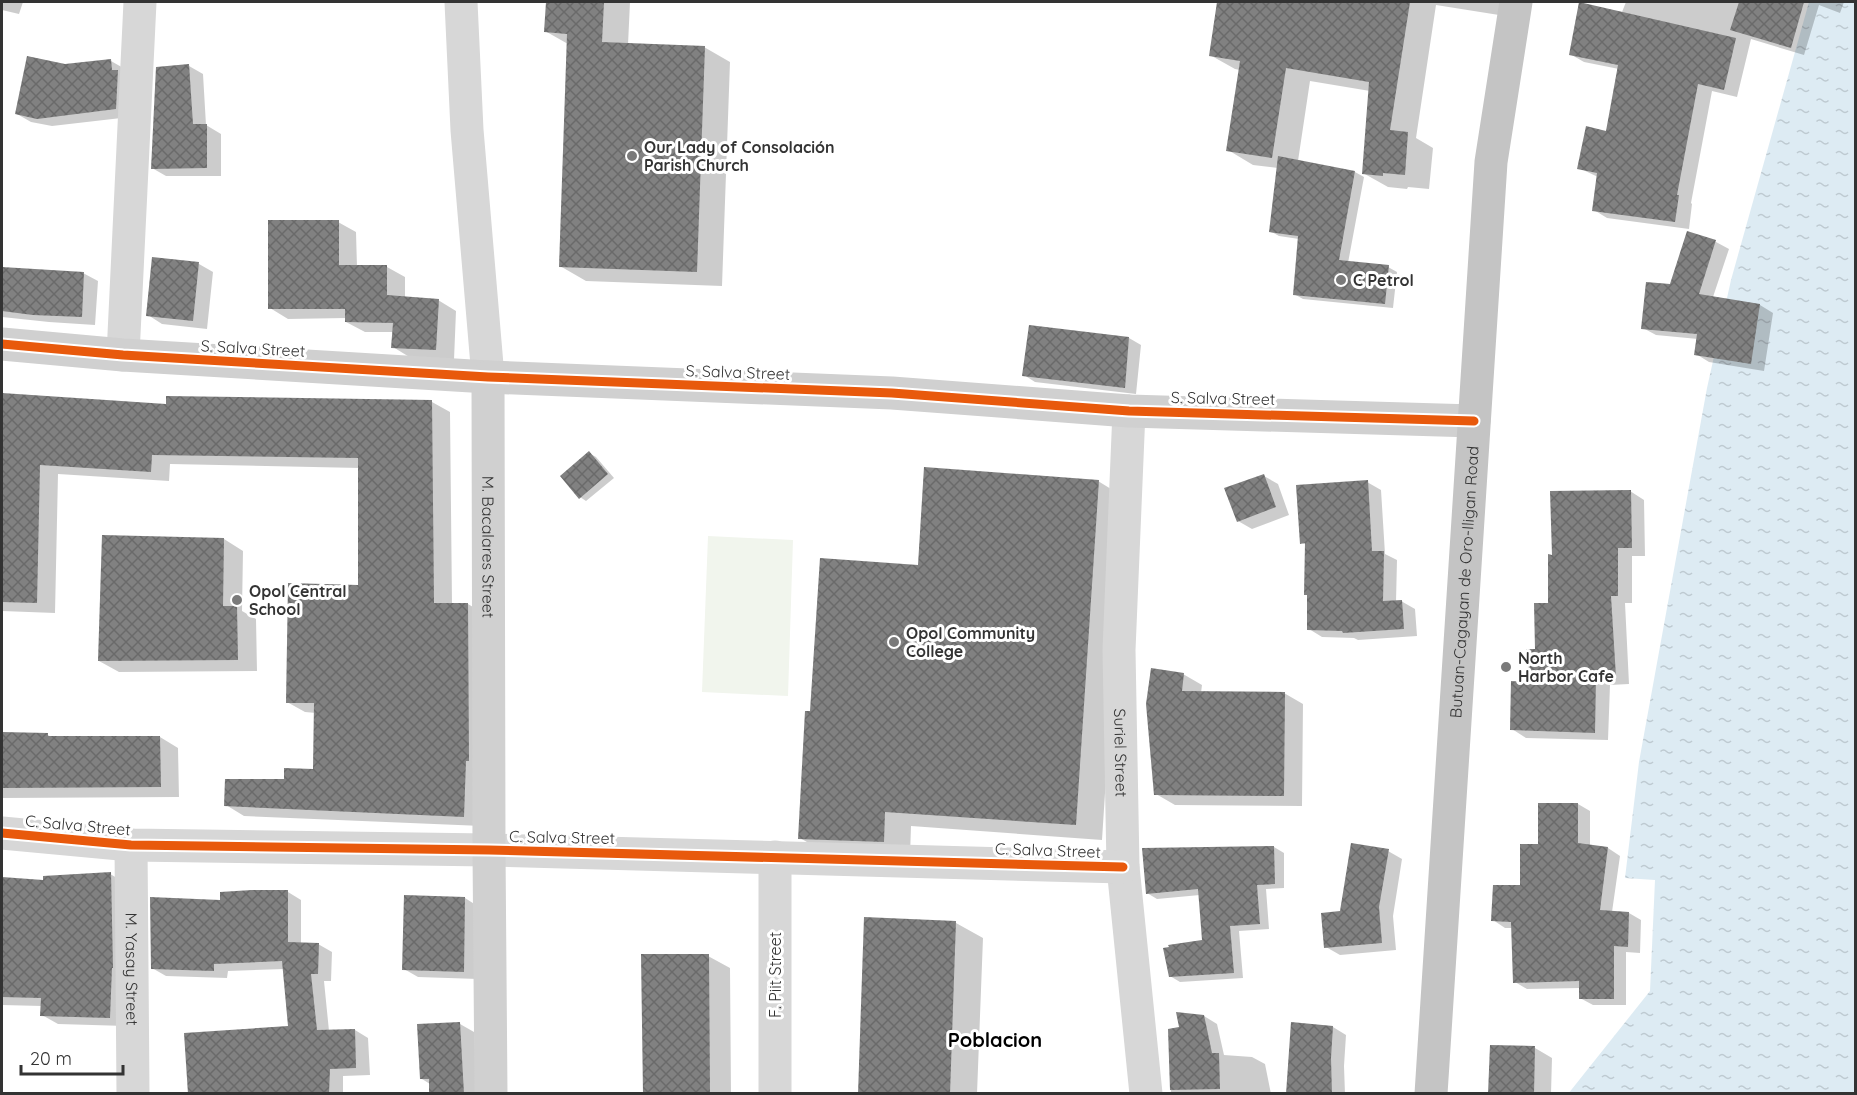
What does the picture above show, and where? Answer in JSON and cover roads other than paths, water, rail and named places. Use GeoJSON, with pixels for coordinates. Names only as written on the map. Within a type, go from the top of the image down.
{"type":"FeatureCollection","features":[{"type":"Feature","properties":{"kind":"highway","name":"Butuan-Cagayan de Oro-Iligan Road"},"geometry":{"type":"LineString","coordinates":[[1431,1094],[1491,162],[1516,2]]}},
{"type":"Feature","properties":{"kind":"street"},"geometry":{"type":"LineString","coordinates":[[123,355],[140,2]]}},
{"type":"Feature","properties":{"kind":"street","name":"M. Bacalares Street"},"geometry":{"type":"LineString","coordinates":[[461,2],[467,130],[488,377],[491,1094]]}},
{"type":"Feature","properties":{"kind":"street","name":"S. Salva Street"},"geometry":{"type":"LineString","coordinates":[[2,344],[123,355],[488,377],[892,393],[1130,411],[1474,421]]}},
{"type":"Feature","properties":{"kind":"street","name":"Suriel Street"},"geometry":{"type":"LineString","coordinates":[[1130,411],[1119,650],[1123,867],[1146,1094]]}},
{"type":"Feature","properties":{"kind":"street","name":"C. Salva Street"},"geometry":{"type":"LineString","coordinates":[[2,833],[131,845],[489,850],[1123,867]]}},
{"type":"Feature","properties":{"kind":"street","name":"M. Yasay Street"},"geometry":{"type":"LineString","coordinates":[[131,845],[133,1094]]}},
{"type":"Feature","properties":{"kind":"street","name":"F. Piit Street"},"geometry":{"type":"LineString","coordinates":[[774,857],[776,1094]]}},
{"type":"Feature","properties":{"kind":"water"},"geometry":{"type":"Polygon","coordinates":[[[1809,2],[1855,2],[1855,1093],[1568,1094],[1650,991],[1655,880],[1625,878],[1639,762],[1707,388],[1731,280],[1809,2]]]}},
{"type":"Feature","properties":{"kind":"place","name":"Our Lady of Consolación Parish Church"},"geometry":{"type":"Point","coordinates":[632,156]}},
{"type":"Feature","properties":{"kind":"place","name":"C Petrol"},"geometry":{"type":"Point","coordinates":[1341,280]}},
{"type":"Feature","properties":{"kind":"place","name":"Opol Central School"},"geometry":{"type":"Point","coordinates":[237,600]}},
{"type":"Feature","properties":{"kind":"place","name":"Opol Community College"},"geometry":{"type":"Point","coordinates":[894,642]}},
{"type":"Feature","properties":{"kind":"place","name":"North Harbor Cafe"},"geometry":{"type":"Point","coordinates":[1506,667]}},
{"type":"Feature","properties":{"kind":"district","name":"Poblacion"},"geometry":{"type":"Point","coordinates":[995,1039]}}]}
